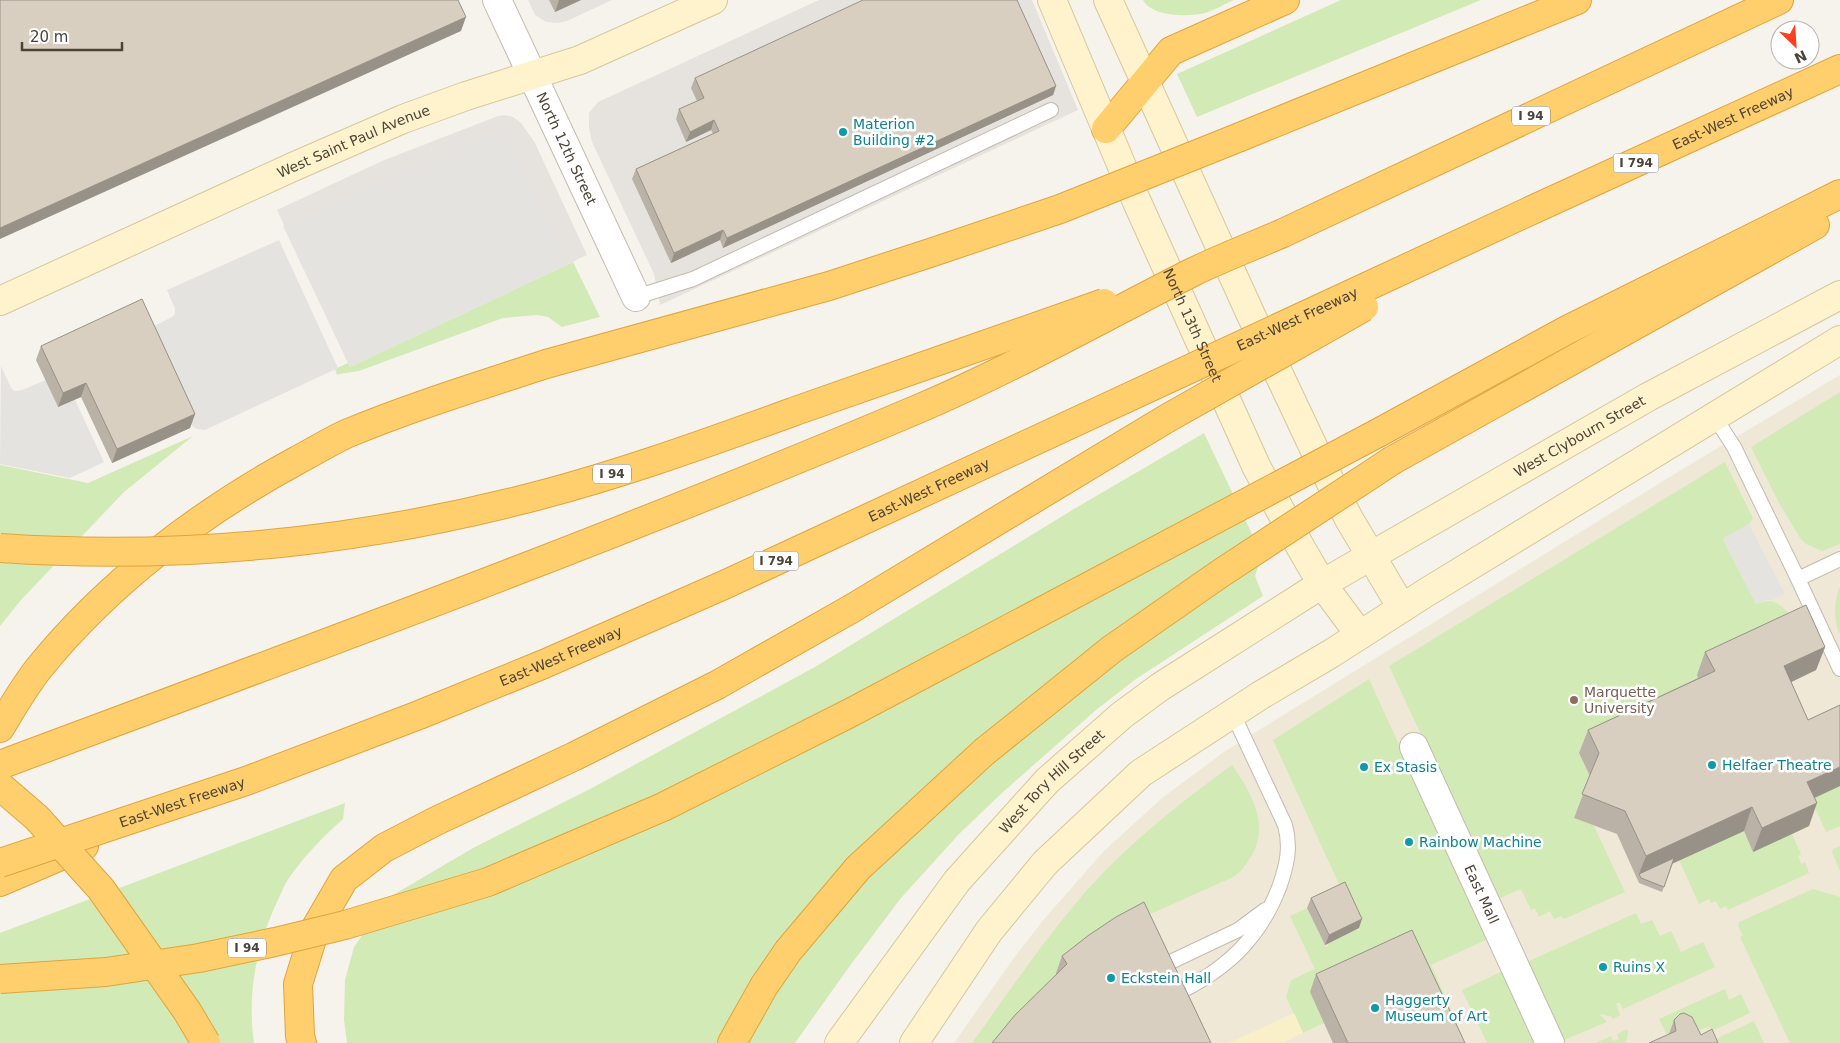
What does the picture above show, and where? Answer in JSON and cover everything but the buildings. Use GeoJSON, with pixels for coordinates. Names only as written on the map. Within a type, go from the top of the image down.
{"type":"FeatureCollection","features":[{"type":"Feature","properties":{"kind":"highway"},"geometry":{"type":"LineString","coordinates":[[1106,129],[1171,51],[1285,0]]}},
{"type":"Feature","properties":{"kind":"highway"},"geometry":{"type":"LineString","coordinates":[[0,728],[38,669],[78,624],[137,569],[207,515],[257,482],[345,435],[440,399],[546,364],[829,286],[1060,209],[1578,0]]}},
{"type":"Feature","properties":{"kind":"highway","name":"I 94"},"geometry":{"type":"LineString","coordinates":[[0,548],[78,553],[290,543],[446,518],[510,503],[624,471],[1197,270],[1283,233],[1779,0]]}},
{"type":"Feature","properties":{"kind":"highway","name":"East-West Freeway"},"geometry":{"type":"LineString","coordinates":[[0,863],[246,781],[419,715],[544,664],[724,585],[1840,69]]}},
{"type":"Feature","properties":{"kind":"highway","name":"I 94"},"geometry":{"type":"LineString","coordinates":[[0,979],[106,972],[199,958],[345,925],[488,882],[663,807],[850,713],[1378,433],[1567,330],[1840,194]]}},
{"type":"Feature","properties":{"kind":"highway"},"geometry":{"type":"LineString","coordinates":[[302,1043],[300,1036],[298,984],[315,928],[344,879],[384,848],[717,685],[851,609],[1166,419],[1532,210]]}},
{"type":"Feature","properties":{"kind":"highway"},"geometry":{"type":"LineString","coordinates":[[732,1043],[756,1000],[788,951],[858,868],[984,752],[1112,649],[1221,573],[1392,460],[1840,212]]}},
{"type":"Feature","properties":{"kind":"highway"},"geometry":{"type":"LineString","coordinates":[[0,765],[489,582],[712,495],[923,407],[1039,352],[1197,270]]}},
{"type":"Feature","properties":{"kind":"highway"},"geometry":{"type":"LineString","coordinates":[[0,882],[246,781]]}},
{"type":"Feature","properties":{"kind":"highway"},"geometry":{"type":"LineString","coordinates":[[0,786],[37,818],[101,889],[187,1011],[206,1043]]}},
{"type":"Feature","properties":{"kind":"street","name":"North 12th Street"},"geometry":{"type":"LineString","coordinates":[[497,0],[636,297]]}},
{"type":"Feature","properties":{"kind":"street","name":"West Saint Paul Avenue"},"geometry":{"type":"LineString","coordinates":[[0,301],[295,166],[394,123],[466,96],[580,60],[713,0]]}},
{"type":"Feature","properties":{"kind":"street","name":"North 13th Street"},"geometry":{"type":"LineString","coordinates":[[1052,0],[1137,202],[1257,468],[1322,584],[1360,635]]}},
{"type":"Feature","properties":{"kind":"street"},"geometry":{"type":"LineString","coordinates":[[1108,0],[1251,315],[1318,457],[1349,519],[1402,608]]}},
{"type":"Feature","properties":{"kind":"street","name":"West Clybourn Street"},"geometry":{"type":"LineString","coordinates":[[1322,584],[1648,397],[1840,295]]}},
{"type":"Feature","properties":{"kind":"street"},"geometry":{"type":"LineString","coordinates":[[914,1043],[989,931],[1046,863],[1141,773],[1402,608],[1840,340]]}},
{"type":"Feature","properties":{"kind":"street","name":"West Tory Hill Street"},"geometry":{"type":"LineString","coordinates":[[839,1043],[957,881],[1047,781],[1122,715],[1322,584]]}},
{"type":"Feature","properties":{"kind":"street","name":"East Mall"},"geometry":{"type":"LineString","coordinates":[[1414,747],[1550,1043]]}},
{"type":"Feature","properties":{"kind":"lane"},"geometry":{"type":"LineString","coordinates":[[636,297],[693,278],[1051,110]]}},
{"type":"Feature","properties":{"kind":"lane"},"geometry":{"type":"LineString","coordinates":[[1714,416],[1734,447],[1840,670]]}},
{"type":"Feature","properties":{"kind":"lane"},"geometry":{"type":"LineString","coordinates":[[1798,579],[1840,559]]}},
{"type":"Feature","properties":{"kind":"lane"},"geometry":{"type":"LineString","coordinates":[[1173,995],[1209,976],[1235,956],[1256,932],[1282,879],[1287,860],[1288,834],[1285,825],[1233,714]]}},
{"type":"Feature","properties":{"kind":"lane"},"geometry":{"type":"LineString","coordinates":[[1160,967],[1238,930],[1262,914],[1272,902]]}},
{"type":"Feature","properties":{"kind":"shaded area"},"geometry":{"type":"Polygon","coordinates":[[[528,0],[612,0],[567,21],[558,23],[546,22],[535,15],[528,0]]]}},
{"type":"Feature","properties":{"kind":"shaded area","name":"Materion Building #2"},"geometry":{"type":"Polygon","coordinates":[[[819,0],[1032,0],[1078,110],[660,305],[654,274],[592,142],[589,128],[589,113],[598,102],[819,0]]]}},
{"type":"Feature","properties":{"kind":"shaded area"},"geometry":{"type":"Polygon","coordinates":[[[498,116],[513,117],[521,123],[535,143],[587,255],[350,367],[277,210],[382,161],[498,116]]]}},
{"type":"Feature","properties":{"kind":"shaded area"},"geometry":{"type":"Polygon","coordinates":[[[502,127],[567,265],[350,367],[283,226],[502,127]]]}},
{"type":"Feature","properties":{"kind":"shaded area"},"geometry":{"type":"Polygon","coordinates":[[[279,240],[338,368],[205,430],[197,429],[192,426],[148,329],[175,314],[175,309],[167,290],[279,240]]]}},
{"type":"Feature","properties":{"kind":"shaded area"},"geometry":{"type":"Polygon","coordinates":[[[1,366],[14,391],[22,390],[46,380],[58,407],[75,400],[104,462],[70,478],[0,464],[1,366]]]}},
{"type":"Feature","properties":{"kind":"shaded area","name":"Marquette University"},"geometry":{"type":"Polygon","coordinates":[[[1840,375],[1840,1043],[954,1043],[1016,955],[1045,918],[1104,851],[1162,798],[1224,752],[1267,725],[1686,467],[1840,375]]]}},
{"type":"Feature","properties":{"kind":"shaded area"},"geometry":{"type":"Polygon","coordinates":[[[1749,524],[1785,594],[1773,600],[1756,604],[1723,538],[1749,524]]]}},
{"type":"Feature","properties":{"kind":"green space"},"geometry":{"type":"Polygon","coordinates":[[[1143,0],[1234,0],[1205,13],[1181,15],[1154,10],[1143,0]]]}},
{"type":"Feature","properties":{"kind":"green space"},"geometry":{"type":"Polygon","coordinates":[[[1341,0],[1481,0],[1197,117],[1177,74],[1341,0]]]}},
{"type":"Feature","properties":{"kind":"green space"},"geometry":{"type":"Polygon","coordinates":[[[573,262],[600,317],[562,327],[548,317],[537,315],[503,318],[359,371],[337,375],[335,369],[348,363],[350,367],[573,262]]]}},
{"type":"Feature","properties":{"kind":"green space"},"geometry":{"type":"Polygon","coordinates":[[[1840,392],[1840,544],[1822,551],[1806,544],[1800,538],[1778,501],[1751,447],[1840,392]]]}},
{"type":"Feature","properties":{"kind":"green space"},"geometry":{"type":"Polygon","coordinates":[[[1204,433],[1262,555],[1255,576],[1263,596],[1136,679],[1096,710],[1003,792],[959,834],[901,898],[795,1043],[347,1043],[344,1020],[345,980],[354,947],[388,898],[473,848],[590,789],[815,667],[1074,509],[1204,433]]]}},
{"type":"Feature","properties":{"kind":"green space"},"geometry":{"type":"Polygon","coordinates":[[[193,436],[124,492],[21,600],[0,626],[0,465],[88,483],[193,436]]]}},
{"type":"Feature","properties":{"kind":"green space"},"geometry":{"type":"Polygon","coordinates":[[[1725,462],[1753,518],[1749,524],[1723,539],[1756,604],[1771,601],[1789,613],[1697,675],[1706,694],[1590,776],[1574,818],[1594,826],[1625,892],[1564,919],[1561,916],[1554,919],[1550,911],[1539,917],[1535,908],[1531,910],[1521,889],[1498,899],[1389,666],[1725,462]]]}},
{"type":"Feature","properties":{"kind":"green space"},"geometry":{"type":"Polygon","coordinates":[[[1840,586],[1840,635],[1836,623],[1835,610],[1840,586]]]}},
{"type":"Feature","properties":{"kind":"green space"},"geometry":{"type":"Polygon","coordinates":[[[1369,679],[1488,939],[1431,965],[1455,1019],[1442,1025],[1324,1023],[1303,1033],[1286,997],[1291,980],[1315,969],[1290,916],[1307,908],[1326,947],[1328,946],[1327,944],[1357,929],[1358,931],[1360,930],[1273,740],[1369,679]]]}},
{"type":"Feature","properties":{"kind":"green space"},"geometry":{"type":"Polygon","coordinates":[[[1232,765],[1256,808],[1259,831],[1252,855],[1240,871],[1231,878],[1137,920],[1056,973],[1060,982],[1000,1043],[972,1043],[1049,937],[1093,883],[1150,829],[1232,765]]]}},
{"type":"Feature","properties":{"kind":"green space"},"geometry":{"type":"Polygon","coordinates":[[[1840,786],[1840,826],[1826,832],[1811,799],[1840,786]]]}},
{"type":"Feature","properties":{"kind":"green space"},"geometry":{"type":"Polygon","coordinates":[[[345,803],[343,819],[314,847],[295,870],[286,884],[270,919],[255,971],[252,1007],[254,1043],[0,1043],[0,933],[345,803]]]}},
{"type":"Feature","properties":{"kind":"green space"},"geometry":{"type":"Polygon","coordinates":[[[1744,831],[1753,851],[1792,834],[1801,854],[1798,856],[1801,864],[1805,862],[1809,873],[1728,910],[1726,906],[1720,909],[1716,901],[1711,903],[1709,899],[1699,904],[1679,860],[1744,831]]]}},
{"type":"Feature","properties":{"kind":"green space"},"geometry":{"type":"Polygon","coordinates":[[[1840,846],[1840,871],[1832,852],[1833,849],[1840,846]]]}},
{"type":"Feature","properties":{"kind":"green space"},"geometry":{"type":"Polygon","coordinates":[[[1813,889],[1840,897],[1840,1043],[1790,1043],[1740,937],[1743,936],[1738,926],[1739,922],[1813,889]]]}},
{"type":"Feature","properties":{"kind":"green space"},"geometry":{"type":"Polygon","coordinates":[[[1636,913],[1641,924],[1652,920],[1660,936],[1671,931],[1681,952],[1703,942],[1715,967],[1623,1009],[1620,1003],[1616,1003],[1620,1015],[1613,1019],[1601,1014],[1607,1022],[1564,1040],[1527,962],[1636,913]]]}},
{"type":"Feature","properties":{"kind":"green space"},"geometry":{"type":"Polygon","coordinates":[[[1503,971],[1536,1043],[1487,1043],[1462,990],[1503,971]]]}},
{"type":"Feature","properties":{"kind":"green space"},"geometry":{"type":"Polygon","coordinates":[[[1725,989],[1729,1000],[1741,994],[1750,1013],[1714,1030],[1709,1027],[1669,1039],[1659,1019],[1725,989]]]}},
{"type":"Feature","properties":{"kind":"green space"},"geometry":{"type":"Polygon","coordinates":[[[1754,1021],[1764,1043],[1707,1043],[1754,1021]]]}},
{"type":"Feature","properties":{"kind":"green space"},"geometry":{"type":"Polygon","coordinates":[[[1627,1029],[1626,1043],[1596,1043],[1611,1036],[1613,1041],[1619,1039],[1617,1034],[1627,1029]]]}},
{"type":"Feature","properties":{"kind":"sand"},"geometry":{"type":"Polygon","coordinates":[[[1294,1013],[1303,1033],[1282,1043],[1229,1043],[1294,1013]]]}},
{"type":"Feature","properties":{"kind":"place","name":"Materion Building #2"},"geometry":{"type":"Point","coordinates":[843,132]}},
{"type":"Feature","properties":{"kind":"place","name":"Marquette University"},"geometry":{"type":"Point","coordinates":[1574,700]}},
{"type":"Feature","properties":{"kind":"place","name":"Helfaer Theatre"},"geometry":{"type":"Point","coordinates":[1712,765]}},
{"type":"Feature","properties":{"kind":"place","name":"Ex Stasis"},"geometry":{"type":"Point","coordinates":[1364,767]}},
{"type":"Feature","properties":{"kind":"place","name":"Rainbow Machine"},"geometry":{"type":"Point","coordinates":[1409,842]}},
{"type":"Feature","properties":{"kind":"place","name":"Ruins X"},"geometry":{"type":"Point","coordinates":[1603,967]}},
{"type":"Feature","properties":{"kind":"place","name":"Eckstein Hall"},"geometry":{"type":"Point","coordinates":[1111,978]}},
{"type":"Feature","properties":{"kind":"place","name":"Haggerty Museum of Art"},"geometry":{"type":"Point","coordinates":[1375,1008]}}]}
